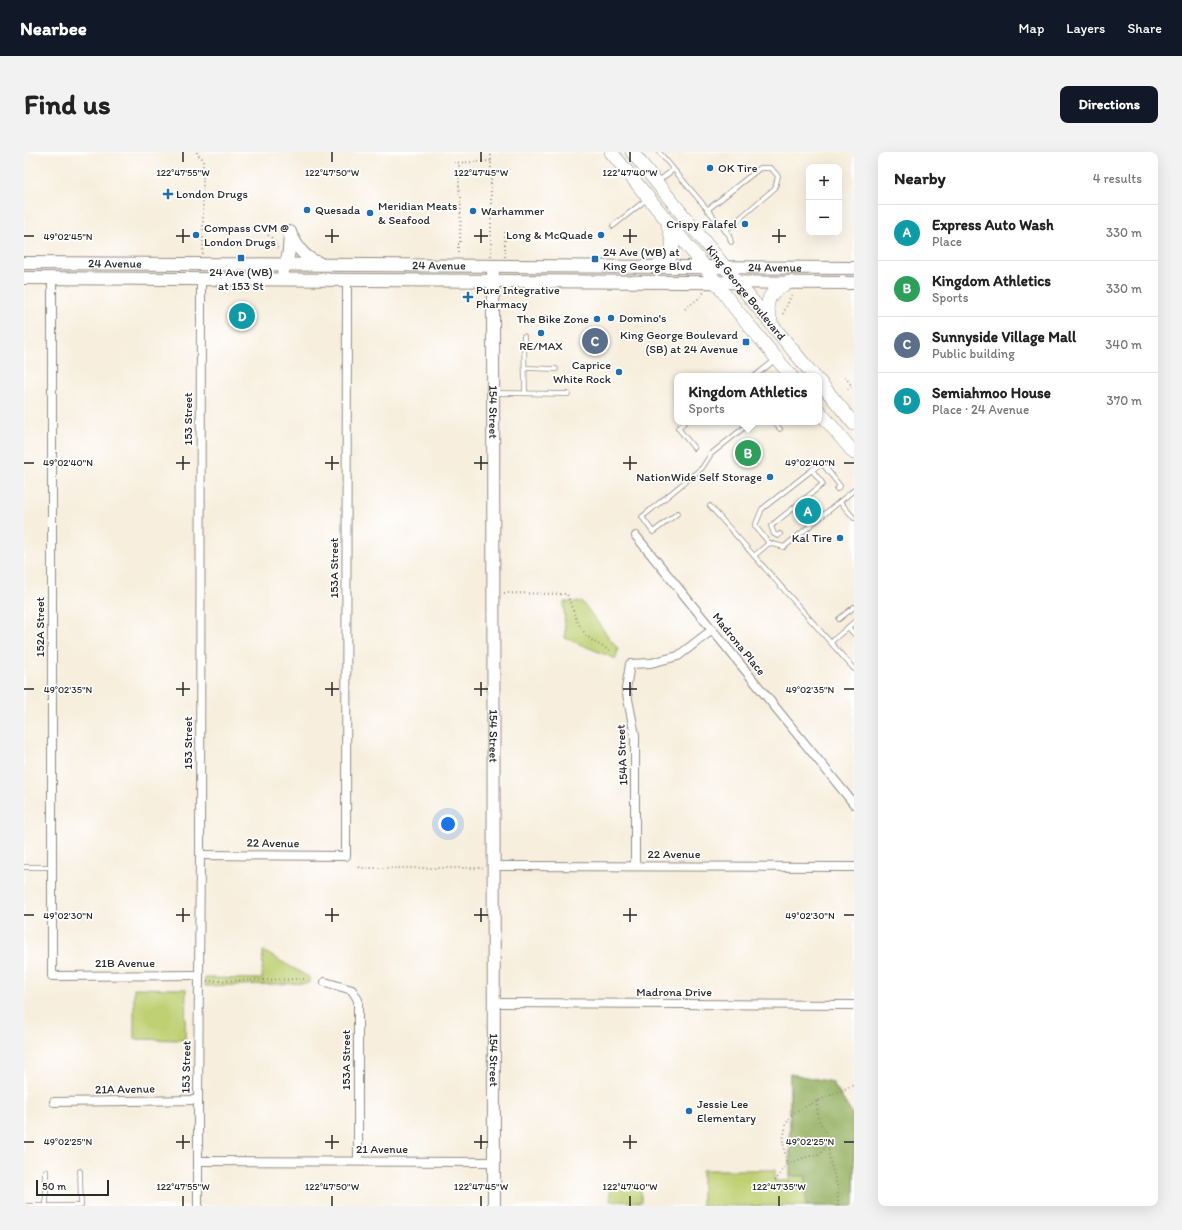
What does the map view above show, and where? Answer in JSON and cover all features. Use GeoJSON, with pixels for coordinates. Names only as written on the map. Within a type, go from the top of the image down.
{"type":"FeatureCollection","features":[{"type":"Feature","properties":{"kind":"main road","name":"King George Boulevard"},"geometry":{"type":"LineString","coordinates":[[611,152],[705,267],[734,307],[789,373]]}},
{"type":"Feature","properties":{"kind":"main road","name":"King George Boulevard"},"geometry":{"type":"LineString","coordinates":[[632,152],[812,373]]}},
{"type":"Feature","properties":{"kind":"main road"},"geometry":{"type":"LineString","coordinates":[[655,267],[668,260],[672,253],[673,242],[666,220]]}},
{"type":"Feature","properties":{"kind":"main road"},"geometry":{"type":"LineString","coordinates":[[240,280],[272,272],[283,272],[287,265],[289,254],[290,232],[301,252],[322,265]]}},
{"type":"Feature","properties":{"kind":"main road","name":"24 Avenue"},"geometry":{"type":"LineString","coordinates":[[24,263],[322,265],[492,262],[655,267],[854,268]]}},
{"type":"Feature","properties":{"kind":"main road","name":"154 Street"},"geometry":{"type":"LineString","coordinates":[[492,262],[493,393],[489,867],[494,1003],[494,1206]]}},
{"type":"Feature","properties":{"kind":"main road","name":"24 Avenue"},"geometry":{"type":"LineString","coordinates":[[24,278],[737,282],[791,288],[854,283]]}},
{"type":"Feature","properties":{"kind":"main road"},"geometry":{"type":"LineString","coordinates":[[772,324],[767,310],[769,297],[777,288],[791,288]]}},
{"type":"Feature","properties":{"kind":"main road"},"geometry":{"type":"LineString","coordinates":[[822,386],[854,424]]}},
{"type":"Feature","properties":{"kind":"main road"},"geometry":{"type":"LineString","coordinates":[[822,414],[850,442],[854,453]]}},
{"type":"Feature","properties":{"kind":"street","name":"152A Street"},"geometry":{"type":"LineString","coordinates":[[52,278],[52,976]]}},
{"type":"Feature","properties":{"kind":"street","name":"153 Street"},"geometry":{"type":"LineString","coordinates":[[198,1206],[200,855],[200,280]]}},
{"type":"Feature","properties":{"kind":"street","name":"153A Street"},"geometry":{"type":"LineString","coordinates":[[346,856],[347,280]]}},
{"type":"Feature","properties":{"kind":"street","name":"Madrona Place"},"geometry":{"type":"LineString","coordinates":[[636,536],[854,804]]}},
{"type":"Feature","properties":{"kind":"street","name":"154A Street"},"geometry":{"type":"LineString","coordinates":[[635,866],[635,735],[626,689],[630,664],[651,663],[678,656],[712,630]]}},
{"type":"Feature","properties":{"kind":"street","name":"22 Avenue"},"geometry":{"type":"LineString","coordinates":[[200,855],[346,856]]}},
{"type":"Feature","properties":{"kind":"street","name":"22 Avenue"},"geometry":{"type":"LineString","coordinates":[[489,867],[854,867]]}},
{"type":"Feature","properties":{"kind":"street","name":"21B Avenue"},"geometry":{"type":"LineString","coordinates":[[52,976],[199,975]]}},
{"type":"Feature","properties":{"kind":"street","name":"153A Street"},"geometry":{"type":"LineString","coordinates":[[325,982],[352,990],[358,1000],[358,1161]]}},
{"type":"Feature","properties":{"kind":"street","name":"Madrona Drive"},"geometry":{"type":"LineString","coordinates":[[494,1003],[854,1005]]}},
{"type":"Feature","properties":{"kind":"street","name":"21A Avenue"},"geometry":{"type":"LineString","coordinates":[[54,1102],[198,1100]]}},
{"type":"Feature","properties":{"kind":"street","name":"21 Avenue"},"geometry":{"type":"LineString","coordinates":[[198,1161],[494,1162]]}},
{"type":"Feature","properties":{"kind":"lane"},"geometry":{"type":"LineString","coordinates":[[659,152],[729,235],[731,242]]}},
{"type":"Feature","properties":{"kind":"lane"},"geometry":{"type":"LineString","coordinates":[[707,210],[760,168],[771,168],[778,176],[775,188],[725,231]]}},
{"type":"Feature","properties":{"kind":"lane"},"geometry":{"type":"LineString","coordinates":[[657,182],[673,170]]}},
{"type":"Feature","properties":{"kind":"lane"},"geometry":{"type":"LineString","coordinates":[[613,226],[649,198]]}},
{"type":"Feature","properties":{"kind":"lane"},"geometry":{"type":"LineString","coordinates":[[524,336],[525,393]]}},
{"type":"Feature","properties":{"kind":"lane"},"geometry":{"type":"LineString","coordinates":[[759,373],[777,359]]}},
{"type":"Feature","properties":{"kind":"lane"},"geometry":{"type":"LineString","coordinates":[[525,368],[556,369]]}},
{"type":"Feature","properties":{"kind":"lane"},"geometry":{"type":"LineString","coordinates":[[493,393],[568,394]]}},
{"type":"Feature","properties":{"kind":"lane"},"geometry":{"type":"LineString","coordinates":[[682,425],[678,428],[694,448]]}},
{"type":"Feature","properties":{"kind":"lane"},"geometry":{"type":"LineString","coordinates":[[678,513],[653,532],[642,517],[702,468],[711,454],[747,425]]}},
{"type":"Feature","properties":{"kind":"lane"},"geometry":{"type":"LineString","coordinates":[[777,425],[780,429]]}},
{"type":"Feature","properties":{"kind":"lane"},"geometry":{"type":"LineString","coordinates":[[837,489],[840,486],[822,463],[762,509],[755,526],[769,543],[784,547],[854,490]]}},
{"type":"Feature","properties":{"kind":"lane"},"geometry":{"type":"LineString","coordinates":[[780,534],[776,536],[771,526],[823,484],[812,470]]}},
{"type":"Feature","properties":{"kind":"lane"},"geometry":{"type":"LineString","coordinates":[[840,502],[854,518]]}},
{"type":"Feature","properties":{"kind":"lane"},"geometry":{"type":"LineString","coordinates":[[710,506],[854,669]]}},
{"type":"Feature","properties":{"kind":"lane"},"geometry":{"type":"LineString","coordinates":[[754,556],[769,543]]}},
{"type":"Feature","properties":{"kind":"lane"},"geometry":{"type":"LineString","coordinates":[[839,619],[854,607]]}},
{"type":"Feature","properties":{"kind":"lane"},"geometry":{"type":"LineString","coordinates":[[831,642],[854,622]]}},
{"type":"Feature","properties":{"kind":"lane"},"geometry":{"type":"LineString","coordinates":[[848,627],[854,634]]}},
{"type":"Feature","properties":{"kind":"lane"},"geometry":{"type":"LineString","coordinates":[[24,867],[51,867]]}},
{"type":"Feature","properties":{"kind":"lane"},"geometry":{"type":"LineString","coordinates":[[46,1171],[46,1206]]}},
{"type":"Feature","properties":{"kind":"lane"},"geometry":{"type":"LineString","coordinates":[[24,1206],[81,1206],[80,1172]]}},
{"type":"Feature","properties":{"kind":"path"},"geometry":{"type":"LineString","coordinates":[[197,152],[197,154],[203,159],[203,251]]}},
{"type":"Feature","properties":{"kind":"path"},"geometry":{"type":"LineString","coordinates":[[491,152],[492,262]]}},
{"type":"Feature","properties":{"kind":"path"},"geometry":{"type":"LineString","coordinates":[[454,163],[491,161]]}},
{"type":"Feature","properties":{"kind":"path"},"geometry":{"type":"LineString","coordinates":[[458,252],[458,244],[460,244],[461,197],[459,194],[459,163]]}},
{"type":"Feature","properties":{"kind":"path"},"geometry":{"type":"LineString","coordinates":[[505,232],[505,255]]}},
{"type":"Feature","properties":{"kind":"path"},"geometry":{"type":"LineString","coordinates":[[268,235],[272,238],[280,251]]}},
{"type":"Feature","properties":{"kind":"path"},"geometry":{"type":"LineString","coordinates":[[783,314],[791,288]]}},
{"type":"Feature","properties":{"kind":"path"},"geometry":{"type":"LineString","coordinates":[[685,309],[705,291]]}},
{"type":"Feature","properties":{"kind":"path"},"geometry":{"type":"LineString","coordinates":[[845,377],[852,386],[845,391]]}},
{"type":"Feature","properties":{"kind":"path"},"geometry":{"type":"LineString","coordinates":[[503,593],[567,594],[577,620],[584,631],[591,639],[612,652]]}},
{"type":"Feature","properties":{"kind":"path"},"geometry":{"type":"LineString","coordinates":[[359,867],[489,867]]}},
{"type":"Feature","properties":{"kind":"path"},"geometry":{"type":"LineString","coordinates":[[206,981],[308,979]]}},
{"type":"Feature","properties":{"kind":"path"},"geometry":{"type":"LineString","coordinates":[[787,1164],[783,1141],[786,1124],[793,1113],[854,1085]]}},
{"type":"Feature","properties":{"kind":"path"},"geometry":{"type":"LineString","coordinates":[[817,1101],[818,1119],[826,1132],[828,1139],[827,1146],[829,1157],[838,1189],[838,1206]]}},
{"type":"Feature","properties":{"kind":"path"},"geometry":{"type":"LineString","coordinates":[[775,1181],[787,1164],[818,1154],[827,1146]]}},
{"type":"Feature","properties":{"kind":"green space"},"geometry":{"type":"Polygon","coordinates":[[[564,602],[582,602],[618,649],[616,659],[565,638],[564,602]]]}},
{"type":"Feature","properties":{"kind":"green space"},"geometry":{"type":"Polygon","coordinates":[[[263,951],[309,977],[309,983],[205,986],[205,978],[262,979],[263,951]]]}},
{"type":"Feature","properties":{"kind":"green space"},"geometry":{"type":"Polygon","coordinates":[[[134,988],[186,989],[185,1040],[134,1039],[134,988]]]}},
{"type":"Feature","properties":{"kind":"green space"},"geometry":{"type":"Polygon","coordinates":[[[790,1074],[832,1082],[854,1117],[854,1206],[702,1206],[702,1170],[775,1170],[775,1181],[790,1181],[790,1074]]]}},
{"type":"Feature","properties":{"kind":"green space"},"geometry":{"type":"Polygon","coordinates":[[[790,1074],[832,1082],[854,1117],[854,1206],[806,1206],[806,1176],[790,1176],[790,1074]]]}},
{"type":"Feature","properties":{"kind":"green space"},"geometry":{"type":"Polygon","coordinates":[[[610,1184],[641,1184],[641,1202],[610,1201],[610,1184]]]}},
{"type":"Feature","properties":{"kind":"place","name":"OK Tire"},"geometry":{"type":"Point","coordinates":[710,168]}},
{"type":"Feature","properties":{"kind":"place","name":"London Drugs"},"geometry":{"type":"Point","coordinates":[168,194]}},
{"type":"Feature","properties":{"kind":"place","name":"Quesada"},"geometry":{"type":"Point","coordinates":[307,210]}},
{"type":"Feature","properties":{"kind":"place","name":"Warhammer"},"geometry":{"type":"Point","coordinates":[473,211]}},
{"type":"Feature","properties":{"kind":"place","name":"Meridian Meats & Seafood"},"geometry":{"type":"Point","coordinates":[370,213]}},
{"type":"Feature","properties":{"kind":"place","name":"Crispy Falafel"},"geometry":{"type":"Point","coordinates":[745,224]}},
{"type":"Feature","properties":{"kind":"place","name":"Compass CVM @ London Drugs"},"geometry":{"type":"Point","coordinates":[196,235]}},
{"type":"Feature","properties":{"kind":"place","name":"Long & McQuade"},"geometry":{"type":"Point","coordinates":[601,235]}},
{"type":"Feature","properties":{"kind":"place","name":"24 Ave (WB) at 153 St"},"geometry":{"type":"Point","coordinates":[241,258]}},
{"type":"Feature","properties":{"kind":"place","name":"24 Ave (WB) at King George Blvd"},"geometry":{"type":"Point","coordinates":[595,259]}},
{"type":"Feature","properties":{"kind":"place","name":"Pure Integrative Pharmacy"},"geometry":{"type":"Point","coordinates":[468,297]}},
{"type":"Feature","properties":{"kind":"place","name":"Semiahmoo House"},"geometry":{"type":"Point","coordinates":[242,316]}},
{"type":"Feature","properties":{"kind":"place","name":"Domino's"},"geometry":{"type":"Point","coordinates":[611,318]}},
{"type":"Feature","properties":{"kind":"place","name":"The Bike Zone"},"geometry":{"type":"Point","coordinates":[597,319]}},
{"type":"Feature","properties":{"kind":"place","name":"RE/MAX"},"geometry":{"type":"Point","coordinates":[541,333]}},
{"type":"Feature","properties":{"kind":"place","name":"Sunnyside Village Mall"},"geometry":{"type":"Point","coordinates":[595,341]}},
{"type":"Feature","properties":{"kind":"place","name":"King George Boulevard (SB) at 24 Avenue"},"geometry":{"type":"Point","coordinates":[746,342]}},
{"type":"Feature","properties":{"kind":"place","name":"Caprice White Rock"},"geometry":{"type":"Point","coordinates":[619,372]}},
{"type":"Feature","properties":{"kind":"place","name":"Kingdom Athletics"},"geometry":{"type":"Point","coordinates":[748,453]}},
{"type":"Feature","properties":{"kind":"place","name":"NationWide Self Storage"},"geometry":{"type":"Point","coordinates":[770,477]}},
{"type":"Feature","properties":{"kind":"place","name":"Express Auto Wash"},"geometry":{"type":"Point","coordinates":[808,511]}},
{"type":"Feature","properties":{"kind":"place","name":"Kal Tire"},"geometry":{"type":"Point","coordinates":[840,538]}},
{"type":"Feature","properties":{"kind":"place","name":"Jessie Lee Elementary"},"geometry":{"type":"Point","coordinates":[689,1111]}}]}
